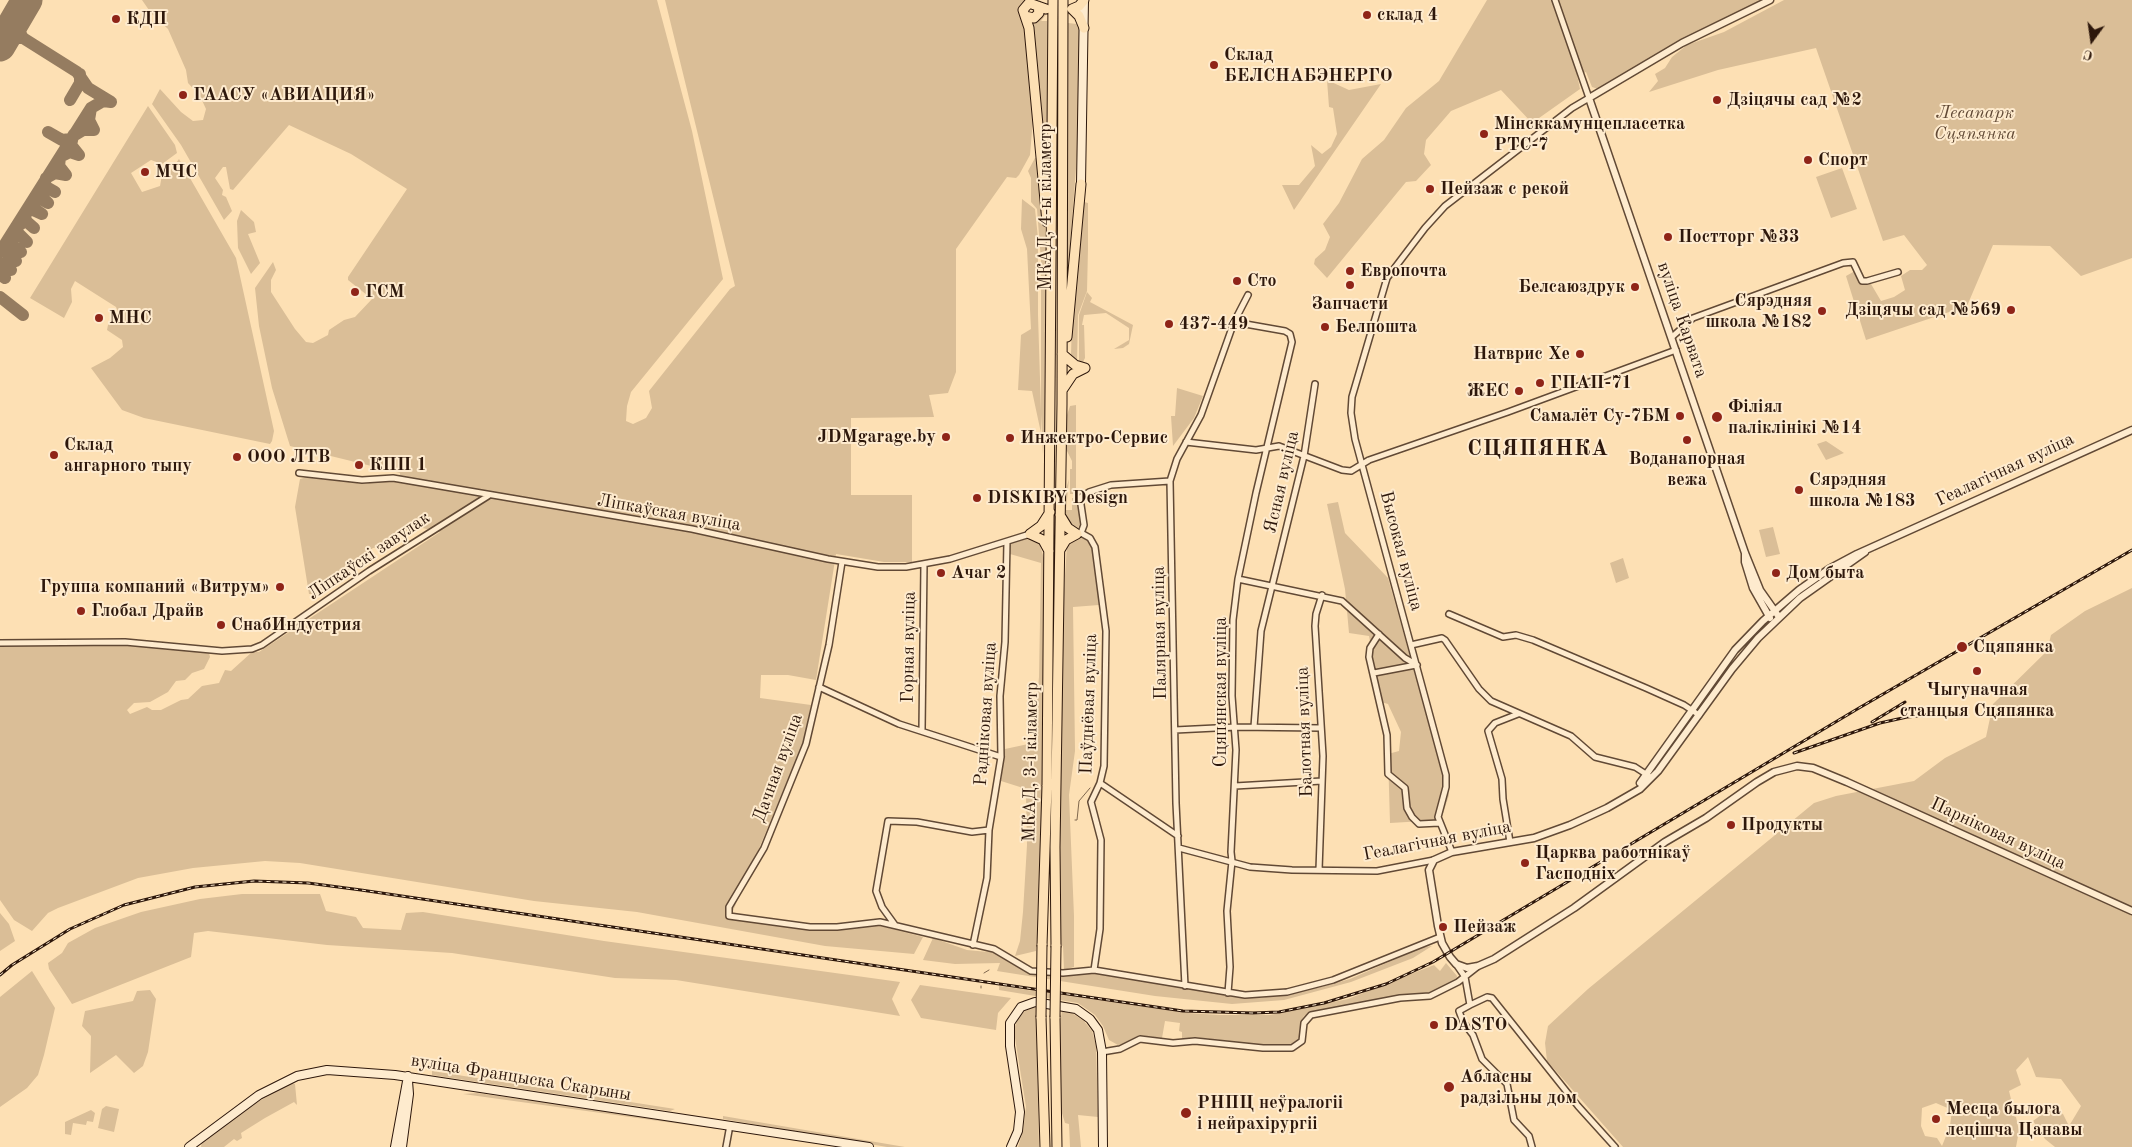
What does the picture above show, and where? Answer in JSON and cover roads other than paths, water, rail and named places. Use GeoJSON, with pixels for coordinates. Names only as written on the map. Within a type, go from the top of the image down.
{"type":"FeatureCollection","features":[{"type":"Feature","properties":{"kind":"highway","name":"МКАД, 4-ы кіламетр"},"geometry":{"type":"LineString","coordinates":[[1054,0],[1058,25],[1062,413]]}},
{"type":"Feature","properties":{"kind":"highway","name":"МКАД, 4-ы кіламетр"},"geometry":{"type":"LineString","coordinates":[[1051,413],[1052,257],[1058,25],[1063,0]]}},
{"type":"Feature","properties":{"kind":"highway"},"geometry":{"type":"LineString","coordinates":[[1084,3],[1072,9],[1079,16],[1084,28]]}},
{"type":"Feature","properties":{"kind":"highway"},"geometry":{"type":"LineString","coordinates":[[1025,16],[1031,19],[1033,5]]}},
{"type":"Feature","properties":{"kind":"highway"},"geometry":{"type":"LineString","coordinates":[[1033,5],[1023,10],[1029,28],[1052,257]]}},
{"type":"Feature","properties":{"kind":"highway"},"geometry":{"type":"LineString","coordinates":[[1062,392],[1069,379],[1085,368],[1071,363],[1062,354],[1067,338],[1081,184]]}},
{"type":"Feature","properties":{"kind":"highway","name":"МКАД, 3-і кіламетр"},"geometry":{"type":"LineString","coordinates":[[1045,1147],[1042,944],[1047,786],[1051,413]]}},
{"type":"Feature","properties":{"kind":"highway","name":"МКАД, 3-і кіламетр"},"geometry":{"type":"LineString","coordinates":[[1057,1147],[1055,1111],[1055,847],[1062,413]]}},
{"type":"Feature","properties":{"kind":"highway"},"geometry":{"type":"LineString","coordinates":[[1050,512],[1041,526],[1030,534],[1043,540],[1050,555]]}},
{"type":"Feature","properties":{"kind":"highway"},"geometry":{"type":"LineString","coordinates":[[1060,515],[1068,528],[1079,534]]}},
{"type":"Feature","properties":{"kind":"highway"},"geometry":{"type":"LineString","coordinates":[[1060,550],[1066,540],[1079,534]]}},
{"type":"Feature","properties":{"kind":"main road"},"geometry":{"type":"LineString","coordinates":[[1081,184],[1084,3]]}},
{"type":"Feature","properties":{"kind":"main road"},"geometry":{"type":"LineString","coordinates":[[1011,1147],[1018,1131],[1020,1112],[1009,1037],[1010,1023],[1017,1010],[1035,1002],[1076,1009],[1093,1022],[1100,1037],[1102,1052],[1103,1147]]}},
{"type":"Feature","properties":{"kind":"main road","name":"вуліца Францыска Скарыны"},"geometry":{"type":"LineString","coordinates":[[189,1147],[259,1095],[297,1076],[327,1070],[363,1071],[408,1076],[870,1147]]}},
{"type":"Feature","properties":{"kind":"main road"},"geometry":{"type":"LineString","coordinates":[[395,1147],[408,1076]]}},
{"type":"Feature","properties":{"kind":"main road"},"geometry":{"type":"LineString","coordinates":[[402,1147],[409,1094],[408,1076]]}},
{"type":"Feature","properties":{"kind":"street","name":"вуліца Карвата"},"geometry":{"type":"LineString","coordinates":[[1555,0],[1745,553],[1760,590],[1779,618]]}},
{"type":"Feature","properties":{"kind":"street"},"geometry":{"type":"LineString","coordinates":[[1363,464],[1352,428],[1352,397],[1387,278],[1438,212],[1572,108],[1682,43],[1770,0]]}},
{"type":"Feature","properties":{"kind":"street"},"geometry":{"type":"LineString","coordinates":[[1672,337],[1692,318],[1842,263],[1853,262],[1862,280],[1866,281],[1898,272]]}},
{"type":"Feature","properties":{"kind":"street","name":"Палярная вуліца"},"geometry":{"type":"LineString","coordinates":[[1185,986],[1178,836],[1170,481],[1208,397],[1234,322],[1248,295]]}},
{"type":"Feature","properties":{"kind":"street","name":"Сцяпянская вуліца"},"geometry":{"type":"LineString","coordinates":[[1228,993],[1228,911],[1232,861],[1236,727],[1232,706],[1232,639],[1238,579],[1292,337],[1285,331],[1234,322]]}},
{"type":"Feature","properties":{"kind":"street"},"geometry":{"type":"LineString","coordinates":[[1186,442],[1256,450],[1279,446],[1348,471],[1369,460],[1508,412],[1676,350]]}},
{"type":"Feature","properties":{"kind":"street","name":"Ясная вуліца"},"geometry":{"type":"LineString","coordinates":[[1254,728],[1259,644],[1304,456],[1315,384]]}},
{"type":"Feature","properties":{"kind":"street","name":"Геалагічная вуліца"},"geometry":{"type":"LineString","coordinates":[[1649,776],[1691,710],[1735,650],[1774,611],[1829,569],[2132,430]]}},
{"type":"Feature","properties":{"kind":"street","name":"Высокая вуліца"},"geometry":{"type":"LineString","coordinates":[[1363,464],[1446,774],[1439,822]]}},
{"type":"Feature","properties":{"kind":"street","name":"Ліпкаўская вуліца"},"geometry":{"type":"LineString","coordinates":[[299,473],[362,480],[393,478],[488,496],[692,529],[842,562],[887,567],[924,564],[1030,534]]}},
{"type":"Feature","properties":{"kind":"street"},"geometry":{"type":"LineString","coordinates":[[1079,534],[1084,525],[1080,498],[1089,492],[1110,485],[1170,481]]}},
{"type":"Feature","properties":{"kind":"street","name":"Ліпкаўскі завулак"},"geometry":{"type":"LineString","coordinates":[[0,644],[125,642],[222,650],[252,649],[262,645],[369,571],[488,496]]}},
{"type":"Feature","properties":{"kind":"street","name":"Паўднёвая вуліца"},"geometry":{"type":"LineString","coordinates":[[1079,534],[1090,538],[1096,547],[1100,593],[1105,618],[1104,766],[1100,783],[1091,802],[1101,840],[1100,929],[1094,970]]}},
{"type":"Feature","properties":{"kind":"street","name":"Радніковая вуліца"},"geometry":{"type":"LineString","coordinates":[[974,944],[987,878],[989,830],[1001,757],[1000,696],[1005,642],[1007,542]]}},
{"type":"Feature","properties":{"kind":"street","name":"Геалагічная вуліца"},"geometry":{"type":"LineString","coordinates":[[1179,848],[1257,868],[1377,871],[1434,860],[1452,852],[1534,838],[1570,825],[1633,792],[1649,776],[1699,715],[1745,652],[1774,622],[1817,585],[1865,552]]}},
{"type":"Feature","properties":{"kind":"street","name":"вуліца Карвата"},"geometry":{"type":"LineString","coordinates":[[1745,553],[1745,562],[1753,588],[1774,622]]}},
{"type":"Feature","properties":{"kind":"street","name":"Дачная вуліца"},"geometry":{"type":"LineString","coordinates":[[842,562],[819,688],[803,752],[764,848],[729,907],[729,916],[810,927],[837,927],[873,921],[895,925]]}},
{"type":"Feature","properties":{"kind":"street","name":"Горная вуліца"},"geometry":{"type":"LineString","coordinates":[[922,730],[924,564]]}},
{"type":"Feature","properties":{"kind":"street"},"geometry":{"type":"LineString","coordinates":[[1238,579],[1336,598],[1348,605],[1406,658],[1417,665]]}},
{"type":"Feature","properties":{"kind":"street","name":"Балотная вуліца"},"geometry":{"type":"LineString","coordinates":[[1319,870],[1322,781],[1315,626],[1316,614],[1322,595]]}},
{"type":"Feature","properties":{"kind":"street"},"geometry":{"type":"LineString","coordinates":[[1449,614],[1503,637],[1516,635],[1533,640],[1646,688],[1699,715]]}},
{"type":"Feature","properties":{"kind":"street"},"geometry":{"type":"LineString","coordinates":[[1379,634],[1369,652],[1387,735],[1388,774],[1405,788],[1407,808],[1419,824],[1439,822],[1452,852]]}},
{"type":"Feature","properties":{"kind":"street"},"geometry":{"type":"LineString","coordinates":[[1411,645],[1442,638],[1486,698],[1498,706],[1571,736],[1595,757],[1635,767],[1649,776]]}},
{"type":"Feature","properties":{"kind":"street"},"geometry":{"type":"LineString","coordinates":[[1374,673],[1417,665]]}},
{"type":"Feature","properties":{"kind":"street"},"geometry":{"type":"LineString","coordinates":[[819,688],[899,724],[1001,757]]}},
{"type":"Feature","properties":{"kind":"street"},"geometry":{"type":"LineString","coordinates":[[1510,842],[1502,799],[1502,779],[1488,731],[1495,723],[1518,714]]}},
{"type":"Feature","properties":{"kind":"street"},"geometry":{"type":"LineString","coordinates":[[1175,730],[1236,727],[1321,728]]}},
{"type":"Feature","properties":{"kind":"street","name":"Парніковая вуліца"},"geometry":{"type":"LineString","coordinates":[[1478,966],[1498,956],[1566,913],[1665,842],[1694,826],[1774,772],[1792,767],[1805,766],[1852,784],[2132,911]]}},
{"type":"Feature","properties":{"kind":"street"},"geometry":{"type":"LineString","coordinates":[[1235,786],[1322,781]]}},
{"type":"Feature","properties":{"kind":"street"},"geometry":{"type":"LineString","coordinates":[[1100,783],[1178,836]]}},
{"type":"Feature","properties":{"kind":"street"},"geometry":{"type":"LineString","coordinates":[[989,830],[972,832],[917,822],[888,821],[876,891],[882,907],[895,925],[1000,951],[1022,967],[1031,971],[1063,973],[1094,970],[1228,993],[1268,994],[1314,985],[1354,973],[1440,937]]}},
{"type":"Feature","properties":{"kind":"street"},"geometry":{"type":"LineString","coordinates":[[1434,860],[1430,867],[1430,880],[1440,937],[1444,948],[1465,977],[1470,1005]]}},
{"type":"Feature","properties":{"kind":"street"},"geometry":{"type":"LineString","coordinates":[[1456,964],[1466,968],[1478,966]]}},
{"type":"Feature","properties":{"kind":"street"},"geometry":{"type":"LineString","coordinates":[[1102,1052],[1120,1049],[1140,1040],[1173,1043],[1195,1041],[1263,1048],[1292,1048],[1302,1041],[1304,1023],[1312,1015],[1400,998],[1430,996],[1446,990],[1478,966]]}},
{"type":"Feature","properties":{"kind":"street"},"geometry":{"type":"LineString","coordinates":[[1532,1147],[1529,1136],[1514,1120],[1506,1084],[1482,1059],[1473,1035],[1463,1022],[1458,1011],[1487,997],[1492,998],[1578,1106],[1615,1147]]}},
{"type":"Feature","properties":{"kind":"street"},"geometry":{"type":"LineString","coordinates":[[726,1147],[730,1125]]}},
{"type":"Feature","properties":{"kind":"waterway"},"geometry":{"type":"LineString","coordinates":[[1075,820],[1077,820],[1079,801],[1090,788]]}},
{"type":"Feature","properties":{"kind":"waterway"},"geometry":{"type":"LineString","coordinates":[[984,973],[989,970]]}},
{"type":"Feature","properties":{"kind":"railway"},"geometry":{"type":"LineString","coordinates":[[0,975],[12,965],[70,929],[124,905],[195,887],[254,881],[308,883],[361,890],[1183,1011],[1279,1012],[1324,1003],[1386,984],[1433,962],[1859,708],[2132,550]]}},
{"type":"Feature","properties":{"kind":"railway"},"geometry":{"type":"LineString","coordinates":[[1872,722],[1905,702]]}},
{"type":"Feature","properties":{"kind":"railway"},"geometry":{"type":"LineString","coordinates":[[1794,753],[1880,723],[1907,717],[1929,715]]}},
{"type":"Feature","properties":{"kind":"place","name":"склад 4"},"geometry":{"type":"Point","coordinates":[1367,15]}},
{"type":"Feature","properties":{"kind":"place","name":"КДП"},"geometry":{"type":"Point","coordinates":[116,19]}},
{"type":"Feature","properties":{"kind":"place","name":"Склад БЕЛСНАБЭНЕРГО"},"geometry":{"type":"Point","coordinates":[1214,65]}},
{"type":"Feature","properties":{"kind":"place","name":"ГААСУ «АВИАЦИЯ»"},"geometry":{"type":"Point","coordinates":[183,95]}},
{"type":"Feature","properties":{"kind":"place","name":"Дзіцячы сад №2"},"geometry":{"type":"Point","coordinates":[1717,100]}},
{"type":"Feature","properties":{"kind":"place","name":"Мінсккамунцепласетка РТС-7"},"geometry":{"type":"Point","coordinates":[1484,134]}},
{"type":"Feature","properties":{"kind":"place","name":"Спорт"},"geometry":{"type":"Point","coordinates":[1808,160]}},
{"type":"Feature","properties":{"kind":"place","name":"МЧС"},"geometry":{"type":"Point","coordinates":[145,172]}},
{"type":"Feature","properties":{"kind":"place","name":"Пейзаж с рекой"},"geometry":{"type":"Point","coordinates":[1430,189]}},
{"type":"Feature","properties":{"kind":"place","name":"Постторг №33"},"geometry":{"type":"Point","coordinates":[1668,237]}},
{"type":"Feature","properties":{"kind":"place","name":"Европочта"},"geometry":{"type":"Point","coordinates":[1350,271]}},
{"type":"Feature","properties":{"kind":"place","name":"Сто"},"geometry":{"type":"Point","coordinates":[1237,281]}},
{"type":"Feature","properties":{"kind":"place","name":"Запчасти"},"geometry":{"type":"Point","coordinates":[1350,285]}},
{"type":"Feature","properties":{"kind":"place","name":"Белсаюздрук"},"geometry":{"type":"Point","coordinates":[1635,287]}},
{"type":"Feature","properties":{"kind":"place","name":"ГСМ"},"geometry":{"type":"Point","coordinates":[355,292]}},
{"type":"Feature","properties":{"kind":"place","name":"Дзіцячы сад №569"},"geometry":{"type":"Point","coordinates":[2011,310]}},
{"type":"Feature","properties":{"kind":"place","name":"Сярэдняя школа №182"},"geometry":{"type":"Point","coordinates":[1822,311]}},
{"type":"Feature","properties":{"kind":"place","name":"МНС"},"geometry":{"type":"Point","coordinates":[99,318]}},
{"type":"Feature","properties":{"kind":"place","name":"437-449"},"geometry":{"type":"Point","coordinates":[1169,324]}},
{"type":"Feature","properties":{"kind":"place","name":"Белпошта"},"geometry":{"type":"Point","coordinates":[1325,327]}},
{"type":"Feature","properties":{"kind":"place","name":"Натврис Хе"},"geometry":{"type":"Point","coordinates":[1580,354]}},
{"type":"Feature","properties":{"kind":"place","name":"ГПАП-71"},"geometry":{"type":"Point","coordinates":[1540,383]}},
{"type":"Feature","properties":{"kind":"place","name":"ЖЕС"},"geometry":{"type":"Point","coordinates":[1519,391]}},
{"type":"Feature","properties":{"kind":"place","name":"Самалёт Су-7БМ"},"geometry":{"type":"Point","coordinates":[1680,416]}},
{"type":"Feature","properties":{"kind":"place","name":"Філіял паліклінікі №14"},"geometry":{"type":"Point","coordinates":[1717,417]}},
{"type":"Feature","properties":{"kind":"place","name":"JDMgarage.by"},"geometry":{"type":"Point","coordinates":[946,437]}},
{"type":"Feature","properties":{"kind":"place","name":"Инжектро-Сервис"},"geometry":{"type":"Point","coordinates":[1010,438]}},
{"type":"Feature","properties":{"kind":"place","name":"Воданапорная вежа"},"geometry":{"type":"Point","coordinates":[1687,440]}},
{"type":"Feature","properties":{"kind":"place","name":"Склад ангарного тыпу"},"geometry":{"type":"Point","coordinates":[54,455]}},
{"type":"Feature","properties":{"kind":"place","name":"ООО ЛТВ"},"geometry":{"type":"Point","coordinates":[237,457]}},
{"type":"Feature","properties":{"kind":"place","name":"КПП 1"},"geometry":{"type":"Point","coordinates":[359,465]}},
{"type":"Feature","properties":{"kind":"place","name":"Сярэдняя школа №183"},"geometry":{"type":"Point","coordinates":[1799,490]}},
{"type":"Feature","properties":{"kind":"place","name":"DISKIBY Design"},"geometry":{"type":"Point","coordinates":[977,498]}},
{"type":"Feature","properties":{"kind":"place","name":"Ачаг 2"},"geometry":{"type":"Point","coordinates":[941,573]}},
{"type":"Feature","properties":{"kind":"place","name":"Дом быта"},"geometry":{"type":"Point","coordinates":[1776,573]}},
{"type":"Feature","properties":{"kind":"place","name":"Группа компаний «Витрум»"},"geometry":{"type":"Point","coordinates":[280,587]}},
{"type":"Feature","properties":{"kind":"place","name":"Глобал Драйв"},"geometry":{"type":"Point","coordinates":[81,611]}},
{"type":"Feature","properties":{"kind":"place","name":"СнабИндустрия"},"geometry":{"type":"Point","coordinates":[221,625]}},
{"type":"Feature","properties":{"kind":"place","name":"Сцяпянка"},"geometry":{"type":"Point","coordinates":[1962,647]}},
{"type":"Feature","properties":{"kind":"place","name":"Чыгуначная станцыя Сцяпянка"},"geometry":{"type":"Point","coordinates":[1977,671]}},
{"type":"Feature","properties":{"kind":"place","name":"Продукты"},"geometry":{"type":"Point","coordinates":[1731,825]}},
{"type":"Feature","properties":{"kind":"place","name":"Царква работнікаў Гасподніх"},"geometry":{"type":"Point","coordinates":[1525,863]}},
{"type":"Feature","properties":{"kind":"place","name":"Пейзаж"},"geometry":{"type":"Point","coordinates":[1443,927]}},
{"type":"Feature","properties":{"kind":"place","name":"DASTO"},"geometry":{"type":"Point","coordinates":[1434,1025]}},
{"type":"Feature","properties":{"kind":"place","name":"Абласны радзільны дом"},"geometry":{"type":"Point","coordinates":[1449,1087]}},
{"type":"Feature","properties":{"kind":"place","name":"РНПЦ неўралогіі і нейрахірургіі"},"geometry":{"type":"Point","coordinates":[1186,1113]}},
{"type":"Feature","properties":{"kind":"place","name":"Месца былога лецішча Цанавы"},"geometry":{"type":"Point","coordinates":[1936,1119]}},
{"type":"Feature","properties":{"kind":"district","name":"СЦЯПЯНКА"},"geometry":{"type":"Point","coordinates":[1538,449]}},
{"type":"Feature","properties":{"kind":"park label","name":"Лесапарк Сцяпянка"},"geometry":{"type":"Point","coordinates":[1975,123]}}]}
